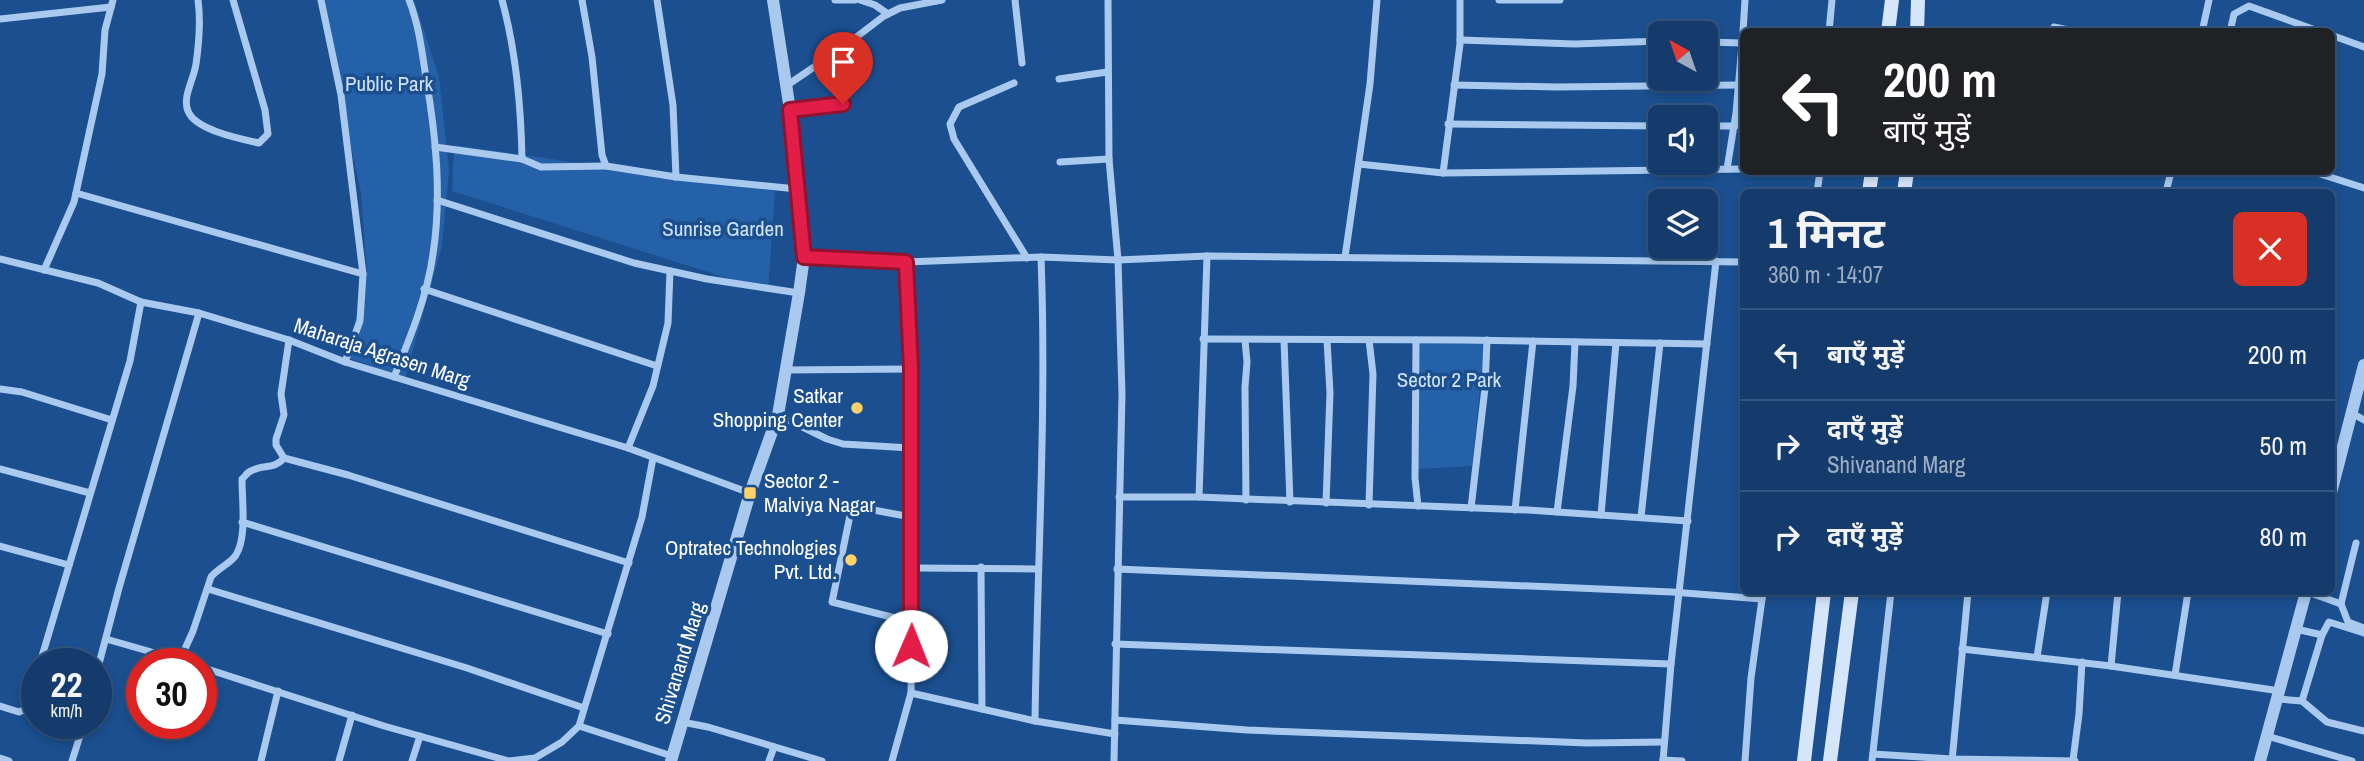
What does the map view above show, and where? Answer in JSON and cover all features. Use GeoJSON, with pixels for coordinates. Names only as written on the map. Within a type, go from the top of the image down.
{"type":"FeatureCollection","features":[{"type":"Feature","properties":{"kind":"main road"},"geometry":{"type":"LineString","coordinates":[[1888,28],[1892,0]]}},
{"type":"Feature","properties":{"kind":"main road"},"geometry":{"type":"LineString","coordinates":[[1917,28],[1918,0]]}},
{"type":"Feature","properties":{"kind":"main road"},"geometry":{"type":"LineString","coordinates":[[1804,761],[1824,595]]}},
{"type":"Feature","properties":{"kind":"main road"},"geometry":{"type":"LineString","coordinates":[[1830,761],[1852,595]]}},
{"type":"Feature","properties":{"kind":"street"},"geometry":{"type":"LineString","coordinates":[[198,0],[200,30],[195,68],[186,103],[188,114],[201,126],[259,143],[268,134],[265,110],[233,0]]}},
{"type":"Feature","properties":{"kind":"street"},"geometry":{"type":"LineString","coordinates":[[321,0],[341,95],[363,274],[360,321],[345,362]]}},
{"type":"Feature","properties":{"kind":"street"},"geometry":{"type":"LineString","coordinates":[[394,377],[414,329],[433,255],[439,182],[431,104],[416,19],[409,0]]}},
{"type":"Feature","properties":{"kind":"street"},"geometry":{"type":"LineString","coordinates":[[502,0],[518,99],[522,159]]}},
{"type":"Feature","properties":{"kind":"street"},"geometry":{"type":"LineString","coordinates":[[582,0],[592,57],[602,155],[606,166]]}},
{"type":"Feature","properties":{"kind":"street"},"geometry":{"type":"LineString","coordinates":[[657,0],[673,105],[676,177]]}},
{"type":"Feature","properties":{"kind":"street","name":"Shivanand Marg"},"geometry":{"type":"LineString","coordinates":[[672,758],[750,493],[778,415],[804,257],[790,110],[773,0]]}},
{"type":"Feature","properties":{"kind":"street"},"geometry":{"type":"LineString","coordinates":[[835,0],[858,0],[875,5],[888,14]]}},
{"type":"Feature","properties":{"kind":"street"},"geometry":{"type":"LineString","coordinates":[[786,86],[888,14],[900,8],[942,0]]}},
{"type":"Feature","properties":{"kind":"street"},"geometry":{"type":"LineString","coordinates":[[1015,0],[1022,63]]}},
{"type":"Feature","properties":{"kind":"street"},"geometry":{"type":"LineString","coordinates":[[1108,0],[1109,159],[1118,260],[1122,394],[1114,761]]}},
{"type":"Feature","properties":{"kind":"street"},"geometry":{"type":"LineString","coordinates":[[1345,257],[1370,84],[1377,0]]}},
{"type":"Feature","properties":{"kind":"street"},"geometry":{"type":"LineString","coordinates":[[1443,173],[1460,40],[1460,0]]}},
{"type":"Feature","properties":{"kind":"street"},"geometry":{"type":"LineString","coordinates":[[1499,0],[1560,0]]}},
{"type":"Feature","properties":{"kind":"street"},"geometry":{"type":"LineString","coordinates":[[1743,28],[1745,0]]}},
{"type":"Feature","properties":{"kind":"street"},"geometry":{"type":"LineString","coordinates":[[1829,28],[1832,0]]}},
{"type":"Feature","properties":{"kind":"street"},"geometry":{"type":"LineString","coordinates":[[2203,28],[2209,0]]}},
{"type":"Feature","properties":{"kind":"street"},"geometry":{"type":"LineString","coordinates":[[0,19],[112,3],[105,30],[102,74],[76,193],[44,270]]}},
{"type":"Feature","properties":{"kind":"street"},"geometry":{"type":"LineString","coordinates":[[2231,28],[2234,15],[2249,6],[2310,28]]}},
{"type":"Feature","properties":{"kind":"street"},"geometry":{"type":"LineString","coordinates":[[2054,27],[2059,28]]}},
{"type":"Feature","properties":{"kind":"street"},"geometry":{"type":"LineString","coordinates":[[2335,36],[2364,47]]}},
{"type":"Feature","properties":{"kind":"street"},"geometry":{"type":"LineString","coordinates":[[1460,40],[1575,44],[1648,41]]}},
{"type":"Feature","properties":{"kind":"street"},"geometry":{"type":"LineString","coordinates":[[1718,42],[1740,43]]}},
{"type":"Feature","properties":{"kind":"street"},"geometry":{"type":"LineString","coordinates":[[1727,169],[1735,126],[1740,71]]}},
{"type":"Feature","properties":{"kind":"street"},"geometry":{"type":"LineString","coordinates":[[1059,79],[1107,72]]}},
{"type":"Feature","properties":{"kind":"street"},"geometry":{"type":"LineString","coordinates":[[1014,83],[959,107],[950,124],[954,139],[1027,258]]}},
{"type":"Feature","properties":{"kind":"street"},"geometry":{"type":"LineString","coordinates":[[1454,85],[1739,85]]}},
{"type":"Feature","properties":{"kind":"street"},"geometry":{"type":"LineString","coordinates":[[790,110],[843,104]]}},
{"type":"Feature","properties":{"kind":"street"},"geometry":{"type":"LineString","coordinates":[[1448,124],[1648,126]]}},
{"type":"Feature","properties":{"kind":"street"},"geometry":{"type":"LineString","coordinates":[[1718,126],[1735,126]]}},
{"type":"Feature","properties":{"kind":"street"},"geometry":{"type":"LineString","coordinates":[[435,147],[522,159],[541,167],[606,166],[676,177],[797,189]]}},
{"type":"Feature","properties":{"kind":"street"},"geometry":{"type":"LineString","coordinates":[[1060,162],[1109,159]]}},
{"type":"Feature","properties":{"kind":"street"},"geometry":{"type":"LineString","coordinates":[[1359,164],[1443,173],[1740,169]]}},
{"type":"Feature","properties":{"kind":"street"},"geometry":{"type":"LineString","coordinates":[[2323,175],[2364,188]]}},
{"type":"Feature","properties":{"kind":"street"},"geometry":{"type":"LineString","coordinates":[[76,193],[363,274]]}},
{"type":"Feature","properties":{"kind":"street"},"geometry":{"type":"LineString","coordinates":[[437,201],[635,263],[707,279],[799,293]]}},
{"type":"Feature","properties":{"kind":"street"},"geometry":{"type":"LineString","coordinates":[[1199,497],[1207,256]]}},
{"type":"Feature","properties":{"kind":"street"},"geometry":{"type":"LineString","coordinates":[[804,257],[906,262],[1041,257],[1118,260],[1207,256],[1740,262]]}},
{"type":"Feature","properties":{"kind":"street"},"geometry":{"type":"LineString","coordinates":[[1035,721],[1037,569],[1044,393],[1041,257]]}},
{"type":"Feature","properties":{"kind":"street","name":"Maharaja Agrasen Marg"},"geometry":{"type":"LineString","coordinates":[[0,259],[98,283],[141,302],[199,313],[289,340],[345,362],[628,448],[750,493]]}},
{"type":"Feature","properties":{"kind":"street"},"geometry":{"type":"LineString","coordinates":[[1682,761],[1663,760],[1664,742],[1716,261]]}},
{"type":"Feature","properties":{"kind":"street"},"geometry":{"type":"LineString","coordinates":[[892,761],[911,693],[911,369],[906,262]]}},
{"type":"Feature","properties":{"kind":"street"},"geometry":{"type":"LineString","coordinates":[[628,448],[653,386],[668,323],[670,271]]}},
{"type":"Feature","properties":{"kind":"street"},"geometry":{"type":"LineString","coordinates":[[424,289],[657,366]]}},
{"type":"Feature","properties":{"kind":"street"},"geometry":{"type":"LineString","coordinates":[[44,648],[130,361],[141,302]]}},
{"type":"Feature","properties":{"kind":"street"},"geometry":{"type":"LineString","coordinates":[[104,648],[199,313]]}},
{"type":"Feature","properties":{"kind":"street"},"geometry":{"type":"LineString","coordinates":[[1203,339],[1707,344]]}},
{"type":"Feature","properties":{"kind":"street"},"geometry":{"type":"LineString","coordinates":[[289,340],[281,394],[284,415],[276,439],[276,445],[284,458],[348,475],[629,563]]}},
{"type":"Feature","properties":{"kind":"street"},"geometry":{"type":"LineString","coordinates":[[1245,340],[1246,500]]}},
{"type":"Feature","properties":{"kind":"street"},"geometry":{"type":"LineString","coordinates":[[1284,340],[1290,502]]}},
{"type":"Feature","properties":{"kind":"street"},"geometry":{"type":"LineString","coordinates":[[1326,503],[1330,406],[1327,340]]}},
{"type":"Feature","properties":{"kind":"street"},"geometry":{"type":"LineString","coordinates":[[1369,340],[1373,374],[1369,505]]}},
{"type":"Feature","properties":{"kind":"street"},"geometry":{"type":"LineString","coordinates":[[1416,340],[1415,478],[1418,506]]}},
{"type":"Feature","properties":{"kind":"street"},"geometry":{"type":"LineString","coordinates":[[1471,508],[1485,388],[1487,340]]}},
{"type":"Feature","properties":{"kind":"street"},"geometry":{"type":"LineString","coordinates":[[1515,510],[1533,341]]}},
{"type":"Feature","properties":{"kind":"street"},"geometry":{"type":"LineString","coordinates":[[1557,512],[1576,342]]}},
{"type":"Feature","properties":{"kind":"street"},"geometry":{"type":"LineString","coordinates":[[1601,515],[1616,343]]}},
{"type":"Feature","properties":{"kind":"street"},"geometry":{"type":"LineString","coordinates":[[1641,517],[1660,343]]}},
{"type":"Feature","properties":{"kind":"street"},"geometry":{"type":"LineString","coordinates":[[2335,479],[2364,365]]}},
{"type":"Feature","properties":{"kind":"street"},"geometry":{"type":"LineString","coordinates":[[785,370],[911,369]]}},
{"type":"Feature","properties":{"kind":"street"},"geometry":{"type":"LineString","coordinates":[[0,389],[22,392],[112,420]]}},
{"type":"Feature","properties":{"kind":"street"},"geometry":{"type":"LineString","coordinates":[[2352,413],[2364,420]]}},
{"type":"Feature","properties":{"kind":"street"},"geometry":{"type":"LineString","coordinates":[[778,415],[843,444],[911,448]]}},
{"type":"Feature","properties":{"kind":"street"},"geometry":{"type":"LineString","coordinates":[[185,648],[211,577],[234,558],[244,536],[242,480],[251,471],[279,464],[284,458]]}},
{"type":"Feature","properties":{"kind":"street"},"geometry":{"type":"LineString","coordinates":[[217,672],[493,759],[537,759],[579,726],[642,517],[653,458]]}},
{"type":"Feature","properties":{"kind":"street"},"geometry":{"type":"LineString","coordinates":[[0,469],[90,493]]}},
{"type":"Feature","properties":{"kind":"street"},"geometry":{"type":"LineString","coordinates":[[1119,497],[1199,497],[1471,508],[1688,521]]}},
{"type":"Feature","properties":{"kind":"street"},"geometry":{"type":"LineString","coordinates":[[911,517],[852,506],[832,602],[911,622]]}},
{"type":"Feature","properties":{"kind":"street"},"geometry":{"type":"LineString","coordinates":[[243,522],[608,634]]}},
{"type":"Feature","properties":{"kind":"street"},"geometry":{"type":"LineString","coordinates":[[2356,543],[2341,604],[2348,622],[2364,630]]}},
{"type":"Feature","properties":{"kind":"street"},"geometry":{"type":"LineString","coordinates":[[0,546],[69,565]]}},
{"type":"Feature","properties":{"kind":"street"},"geometry":{"type":"LineString","coordinates":[[981,567],[982,709]]}},
{"type":"Feature","properties":{"kind":"street"},"geometry":{"type":"LineString","coordinates":[[913,568],[1037,569]]}},
{"type":"Feature","properties":{"kind":"street"},"geometry":{"type":"LineString","coordinates":[[1117,569],[1740,594]]}},
{"type":"Feature","properties":{"kind":"street"},"geometry":{"type":"LineString","coordinates":[[208,589],[467,668],[584,708]]}},
{"type":"Feature","properties":{"kind":"street"},"geometry":{"type":"LineString","coordinates":[[1745,761],[1751,678],[1763,595]]}},
{"type":"Feature","properties":{"kind":"street"},"geometry":{"type":"LineString","coordinates":[[1891,595],[1873,757],[2074,761],[2081,662]]}},
{"type":"Feature","properties":{"kind":"street"},"geometry":{"type":"LineString","coordinates":[[1952,760],[1968,595]]}},
{"type":"Feature","properties":{"kind":"street"},"geometry":{"type":"LineString","coordinates":[[2037,657],[2047,595]]}},
{"type":"Feature","properties":{"kind":"street"},"geometry":{"type":"LineString","coordinates":[[2111,666],[2119,595]]}},
{"type":"Feature","properties":{"kind":"street"},"geometry":{"type":"LineString","coordinates":[[2175,675],[2188,595]]}},
{"type":"Feature","properties":{"kind":"street"},"geometry":{"type":"LineString","coordinates":[[2260,761],[2306,595]]}},
{"type":"Feature","properties":{"kind":"street"},"geometry":{"type":"LineString","coordinates":[[2316,595],[2341,604]]}},
{"type":"Feature","properties":{"kind":"street"},"geometry":{"type":"LineString","coordinates":[[2302,701],[2322,635],[2329,622],[2364,630]]}},
{"type":"Feature","properties":{"kind":"street"},"geometry":{"type":"LineString","coordinates":[[2296,629],[2322,635]]}},
{"type":"Feature","properties":{"kind":"street"},"geometry":{"type":"LineString","coordinates":[[106,639],[138,648]]}},
{"type":"Feature","properties":{"kind":"street"},"geometry":{"type":"LineString","coordinates":[[1115,644],[1671,664]]}},
{"type":"Feature","properties":{"kind":"street"},"geometry":{"type":"LineString","coordinates":[[1962,649],[2175,675],[2279,695],[2302,701],[2327,722],[2364,731]]}},
{"type":"Feature","properties":{"kind":"street"},"geometry":{"type":"LineString","coordinates":[[261,761],[278,691]]}},
{"type":"Feature","properties":{"kind":"street"},"geometry":{"type":"LineString","coordinates":[[911,693],[1035,721],[1115,733]]}},
{"type":"Feature","properties":{"kind":"street"},"geometry":{"type":"LineString","coordinates":[[0,706],[21,711]]}},
{"type":"Feature","properties":{"kind":"street"},"geometry":{"type":"LineString","coordinates":[[339,761],[352,715]]}},
{"type":"Feature","properties":{"kind":"street"},"geometry":{"type":"LineString","coordinates":[[1115,720],[1247,730],[1587,743],[1664,742]]}},
{"type":"Feature","properties":{"kind":"street"},"geometry":{"type":"LineString","coordinates":[[682,722],[708,727],[822,761]]}},
{"type":"Feature","properties":{"kind":"street"},"geometry":{"type":"LineString","coordinates":[[579,726],[672,758]]}},
{"type":"Feature","properties":{"kind":"street"},"geometry":{"type":"LineString","coordinates":[[412,761],[420,736]]}},
{"type":"Feature","properties":{"kind":"street"},"geometry":{"type":"LineString","coordinates":[[2267,736],[2353,761]]}},
{"type":"Feature","properties":{"kind":"street"},"geometry":{"type":"LineString","coordinates":[[72,761],[79,739]]}},
{"type":"Feature","properties":{"kind":"street"},"geometry":{"type":"LineString","coordinates":[[769,761],[774,747]]}},
{"type":"Feature","properties":{"kind":"street"},"geometry":{"type":"LineString","coordinates":[[0,758],[11,761]]}},
{"type":"Feature","properties":{"kind":"green space","name":"Public Park"},"geometry":{"type":"Polygon","coordinates":[[[320,0],[414,0],[439,77],[449,170],[442,246],[405,378],[346,357],[367,272],[361,193],[320,0]]]}},
{"type":"Feature","properties":{"kind":"green space","name":"Sunrise Garden"},"geometry":{"type":"Polygon","coordinates":[[[454,145],[775,191],[768,291],[452,191],[454,145]]]}},
{"type":"Feature","properties":{"kind":"green space","name":"Sector 2 Park"},"geometry":{"type":"Polygon","coordinates":[[[1419,343],[1485,343],[1472,466],[1418,469],[1419,343]]]}},
{"type":"Feature","properties":{"kind":"place","name":"Satkar Shopping Center"},"geometry":{"type":"Point","coordinates":[857,408]}},
{"type":"Feature","properties":{"kind":"place","name":"Sector 2 - Malviya Nagar"},"geometry":{"type":"Point","coordinates":[750,493]}},
{"type":"Feature","properties":{"kind":"place","name":"Optratec Technologies Pvt. Ltd."},"geometry":{"type":"Point","coordinates":[851,560]}},
{"type":"Feature","properties":{"kind":"route"},"geometry":{"type":"LineString","coordinates":[[843,104],[790,110],[804,257],[906,262],[911,369],[911,646]]}}]}
